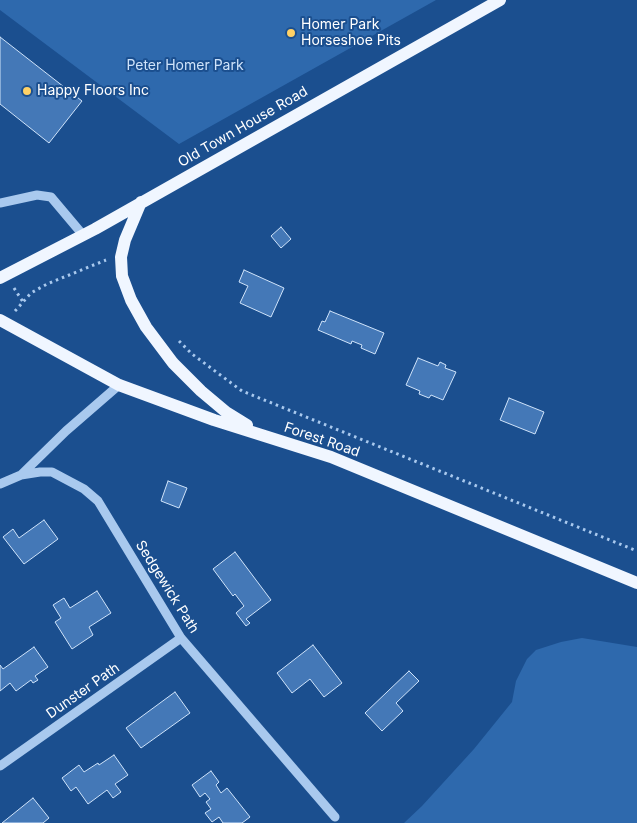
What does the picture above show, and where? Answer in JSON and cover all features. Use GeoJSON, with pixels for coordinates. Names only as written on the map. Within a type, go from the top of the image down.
{"type":"FeatureCollection","features":[{"type":"Feature","properties":{"kind":"main road","name":"Old Town House Road"},"geometry":{"type":"LineString","coordinates":[[0,278],[83,235],[500,0]]}},
{"type":"Feature","properties":{"kind":"main road"},"geometry":{"type":"LineString","coordinates":[[141,202],[125,240],[121,257],[122,276],[131,300],[146,327],[173,363],[201,391],[226,412],[264,436]]}},
{"type":"Feature","properties":{"kind":"main road","name":"Forest Road"},"geometry":{"type":"LineString","coordinates":[[0,320],[119,385],[214,420],[331,457],[637,584]]}},
{"type":"Feature","properties":{"kind":"street"},"geometry":{"type":"LineString","coordinates":[[0,203],[37,195],[51,197],[83,235]]}},
{"type":"Feature","properties":{"kind":"street"},"geometry":{"type":"LineString","coordinates":[[0,484],[21,476],[66,431],[119,385]]}},
{"type":"Feature","properties":{"kind":"street","name":"Sedgewick Path"},"geometry":{"type":"LineString","coordinates":[[21,476],[40,472],[52,472],[84,489],[98,501],[181,638],[335,817]]}},
{"type":"Feature","properties":{"kind":"street","name":"Dunster Path"},"geometry":{"type":"LineString","coordinates":[[0,766],[181,638]]}},
{"type":"Feature","properties":{"kind":"path"},"geometry":{"type":"LineString","coordinates":[[16,310],[31,293],[106,260]]}},
{"type":"Feature","properties":{"kind":"path"},"geometry":{"type":"LineString","coordinates":[[16,292],[23,302]]}},
{"type":"Feature","properties":{"kind":"path"},"geometry":{"type":"LineString","coordinates":[[173,335],[192,354],[242,391],[637,551]]}},
{"type":"Feature","properties":{"kind":"green space","name":"Peter Homer Park"},"geometry":{"type":"Polygon","coordinates":[[[0,0],[436,0],[179,144],[0,10],[0,0]]]}},
{"type":"Feature","properties":{"kind":"green space"},"geometry":{"type":"Polygon","coordinates":[[[582,638],[637,647],[637,823],[404,823],[474,749],[512,702],[516,681],[527,659],[536,650],[582,638]]]}},
{"type":"Feature","properties":{"kind":"building"},"geometry":{"type":"Polygon","coordinates":[[[0,37],[82,101],[49,143],[0,104],[0,37]]]}},
{"type":"Feature","properties":{"kind":"building"},"geometry":{"type":"Polygon","coordinates":[[[281,227],[291,239],[281,248],[271,236],[281,227]]]}},
{"type":"Feature","properties":{"kind":"building"},"geometry":{"type":"Polygon","coordinates":[[[244,270],[284,288],[271,317],[240,303],[248,286],[239,282],[244,270]]]}},
{"type":"Feature","properties":{"kind":"building"},"geometry":{"type":"Polygon","coordinates":[[[330,311],[384,333],[375,354],[361,348],[362,345],[352,341],[351,344],[318,330],[322,321],[325,322],[330,311]]]}},
{"type":"Feature","properties":{"kind":"building"},"geometry":{"type":"Polygon","coordinates":[[[418,358],[438,366],[440,362],[446,365],[445,368],[456,372],[443,400],[431,395],[429,398],[419,394],[420,391],[406,385],[418,358]]]}},
{"type":"Feature","properties":{"kind":"building"},"geometry":{"type":"Polygon","coordinates":[[[509,398],[544,412],[535,434],[500,420],[509,398]]]}},
{"type":"Feature","properties":{"kind":"building"},"geometry":{"type":"Polygon","coordinates":[[[168,481],[187,488],[179,508],[161,501],[168,481]]]}},
{"type":"Feature","properties":{"kind":"building"},"geometry":{"type":"Polygon","coordinates":[[[44,520],[58,539],[24,564],[3,537],[13,529],[19,538],[44,520]]]}},
{"type":"Feature","properties":{"kind":"building"},"geometry":{"type":"Polygon","coordinates":[[[235,552],[271,600],[246,619],[250,623],[246,626],[236,613],[244,606],[235,594],[233,596],[213,569],[235,552]]]}},
{"type":"Feature","properties":{"kind":"building"},"geometry":{"type":"Polygon","coordinates":[[[97,591],[111,613],[89,627],[93,635],[72,649],[55,622],[61,618],[53,605],[64,598],[70,608],[97,591]]]}},
{"type":"Feature","properties":{"kind":"building"},"geometry":{"type":"Polygon","coordinates":[[[313,645],[342,683],[324,697],[310,679],[292,693],[277,673],[313,645]]]}},
{"type":"Feature","properties":{"kind":"building"},"geometry":{"type":"Polygon","coordinates":[[[34,647],[48,667],[35,676],[38,680],[33,683],[31,680],[16,691],[10,683],[0,691],[0,665],[3,669],[34,647]]]}},
{"type":"Feature","properties":{"kind":"building"},"geometry":{"type":"Polygon","coordinates":[[[409,671],[419,681],[396,703],[403,711],[382,731],[365,713],[409,671]]]}},
{"type":"Feature","properties":{"kind":"building"},"geometry":{"type":"Polygon","coordinates":[[[175,692],[190,713],[141,748],[126,728],[175,692]]]}},
{"type":"Feature","properties":{"kind":"building"},"geometry":{"type":"Polygon","coordinates":[[[114,755],[128,775],[115,784],[121,792],[113,798],[107,790],[88,804],[76,787],[71,791],[62,778],[79,765],[84,772],[114,755]]]}},
{"type":"Feature","properties":{"kind":"building"},"geometry":{"type":"Polygon","coordinates":[[[211,771],[219,782],[216,785],[221,793],[227,788],[250,817],[242,823],[223,823],[219,817],[212,822],[205,813],[211,809],[206,802],[210,799],[205,793],[200,797],[192,785],[211,771]]]}},
{"type":"Feature","properties":{"kind":"building"},"geometry":{"type":"Polygon","coordinates":[[[33,798],[49,818],[43,823],[2,823],[33,798]]]}},
{"type":"Feature","properties":{"kind":"place","name":"Homer Park Horseshoe Pits"},"geometry":{"type":"Point","coordinates":[291,33]}},
{"type":"Feature","properties":{"kind":"place","name":"Happy Floors Inc"},"geometry":{"type":"Point","coordinates":[27,91]}}]}
